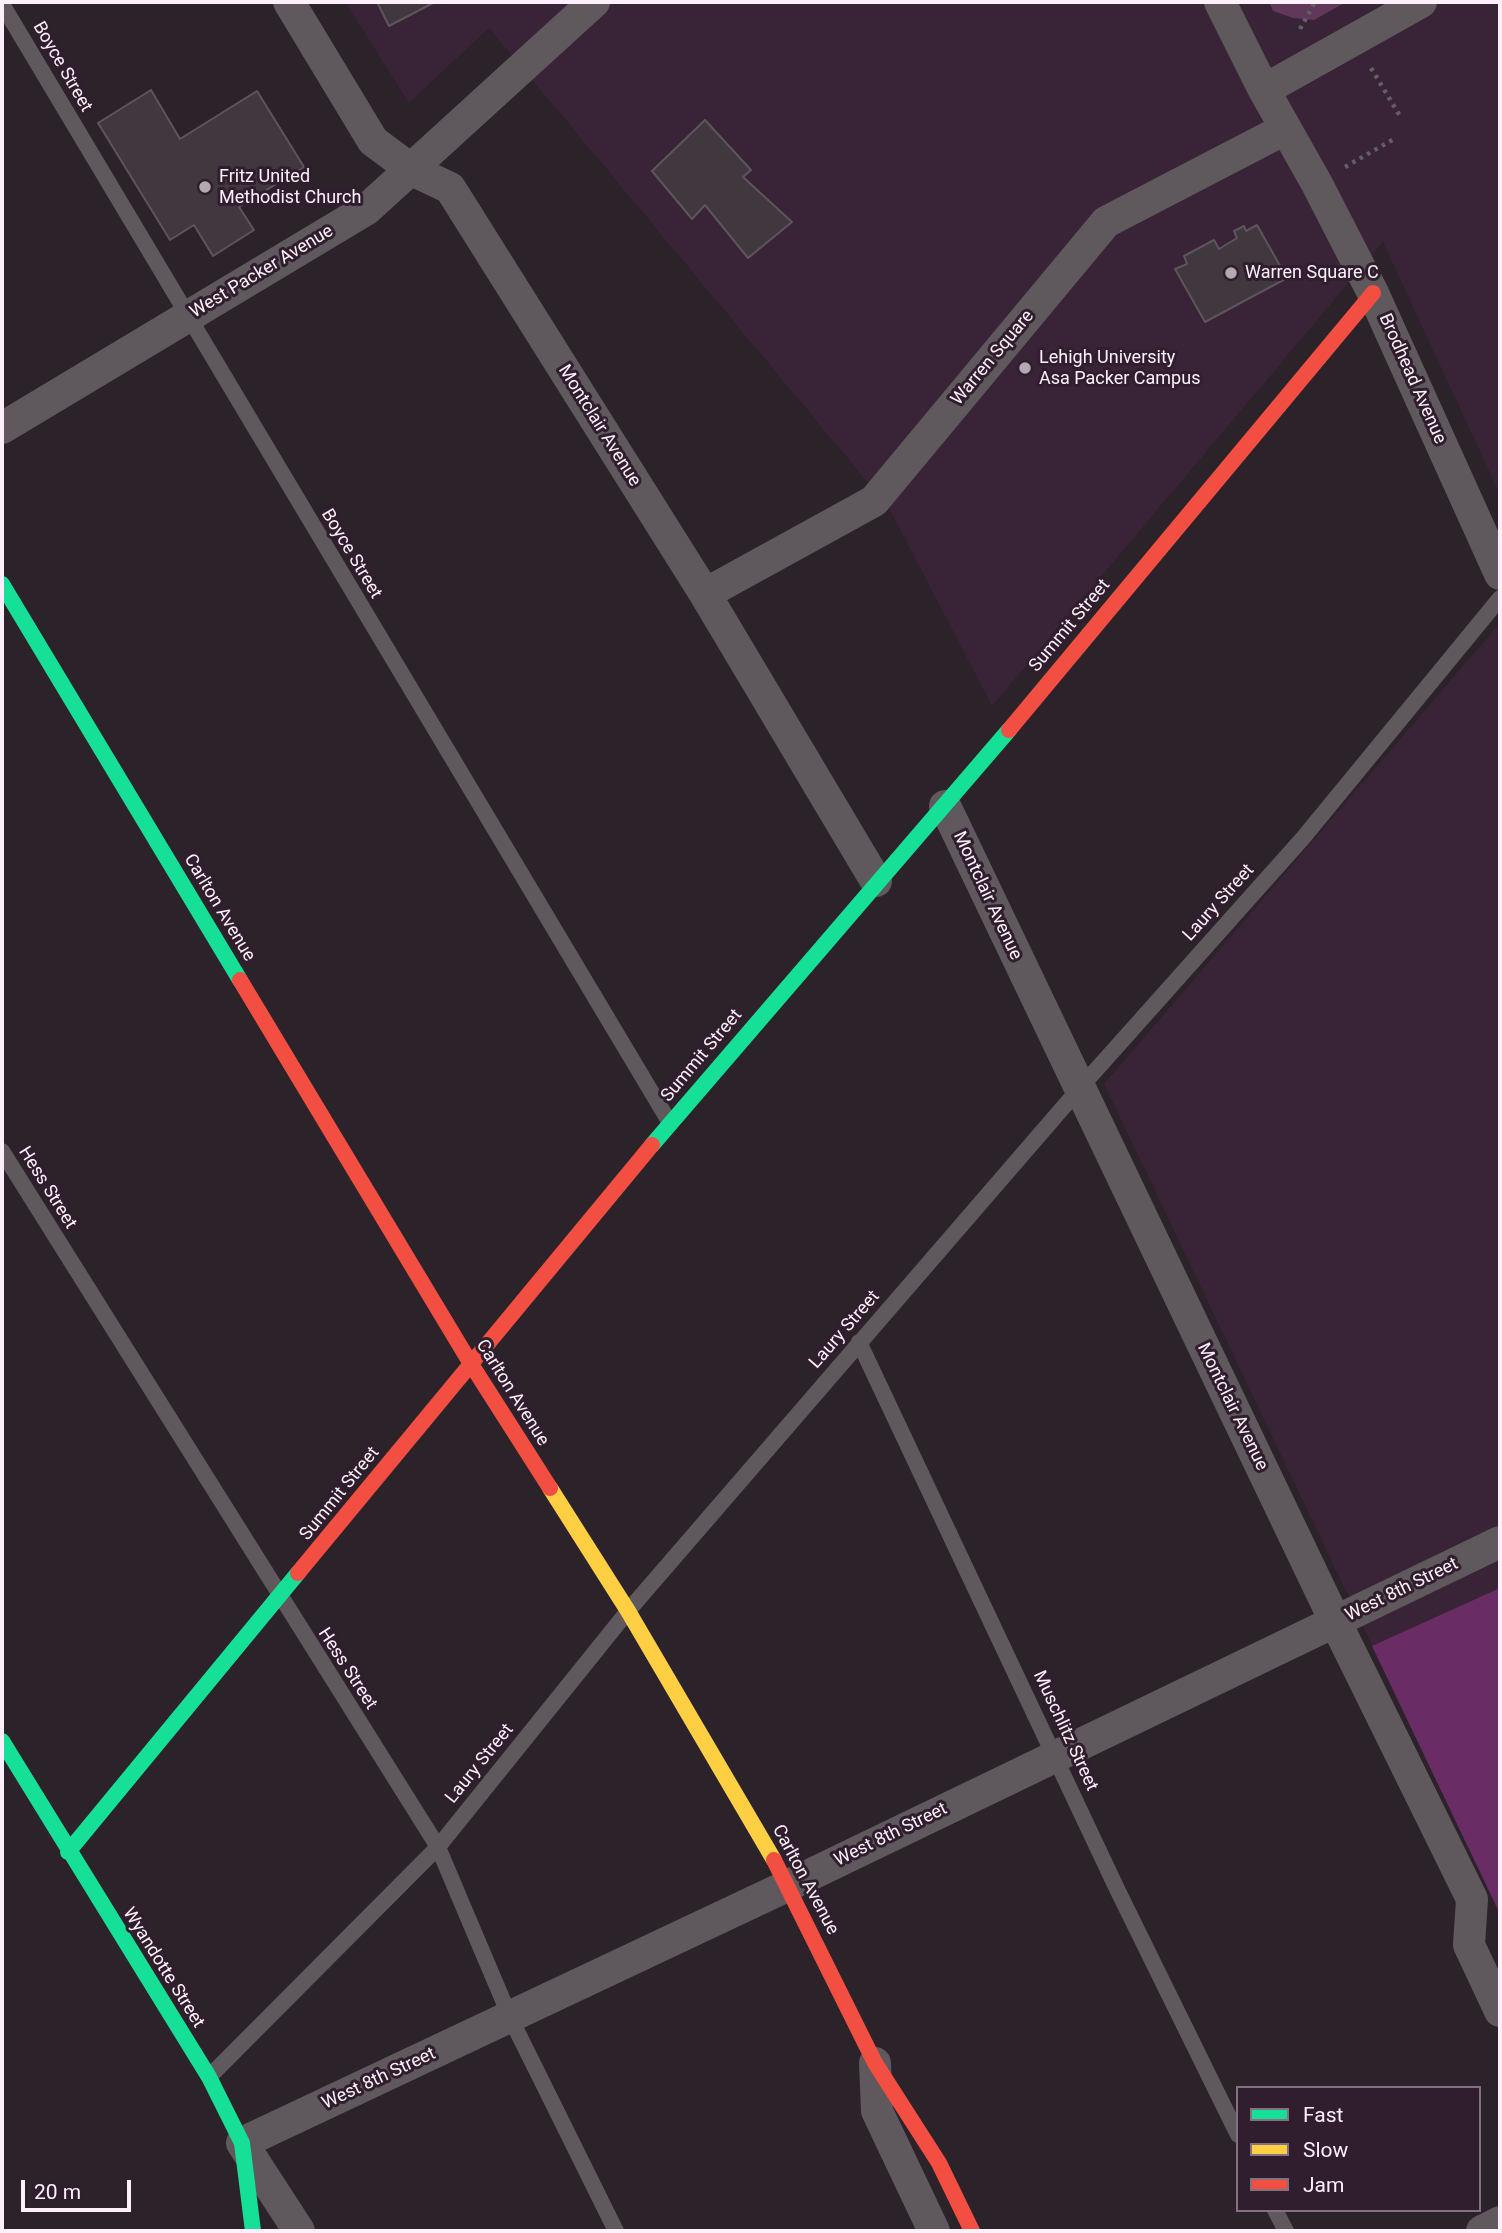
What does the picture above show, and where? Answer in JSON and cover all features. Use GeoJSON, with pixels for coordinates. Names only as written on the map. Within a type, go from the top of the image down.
{"type":"FeatureCollection","features":[{"type":"Feature","properties":{"kind":"street","name":"Montclair Avenue"},"geometry":{"type":"LineString","coordinates":[[289,2],[373,141],[412,170],[450,188],[705,594],[876,881]]}},
{"type":"Feature","properties":{"kind":"street","name":"Brodhead Avenue"},"geometry":{"type":"LineString","coordinates":[[1220,2],[1373,293],[1500,574]]}},
{"type":"Feature","properties":{"kind":"street"},"geometry":{"type":"LineString","coordinates":[[1264,90],[1421,2]]}},
{"type":"Feature","properties":{"kind":"street","name":"West Packer Avenue"},"geometry":{"type":"LineString","coordinates":[[2,428],[367,209],[412,170],[587,4]]}},
{"type":"Feature","properties":{"kind":"street","name":"Warren Square"},"geometry":{"type":"LineString","coordinates":[[705,594],[874,501],[1106,222],[1285,129]]}},
{"type":"Feature","properties":{"kind":"street","name":"Summit Street"},"geometry":{"type":"LineString","coordinates":[[68,1852],[670,1123],[876,881],[944,806],[1373,293]]}},
{"type":"Feature","properties":{"kind":"street","name":"Carlton Avenue"},"geometry":{"type":"LineString","coordinates":[[2,584],[471,1364],[628,1611],[789,1885],[875,2063],[939,2163],[972,2231]]}},
{"type":"Feature","properties":{"kind":"street","name":"Montclair Avenue"},"geometry":{"type":"LineString","coordinates":[[944,806],[1336,1623],[1472,1899],[1469,1945],[1500,2011]]}},
{"type":"Feature","properties":{"kind":"street","name":"West 8th Street"},"geometry":{"type":"LineString","coordinates":[[242,2143],[789,1885],[1500,1542]]}},
{"type":"Feature","properties":{"kind":"street","name":"Wyandotte Street"},"geometry":{"type":"LineString","coordinates":[[2,1741],[209,2077],[242,2143],[253,2231]]}},
{"type":"Feature","properties":{"kind":"street"},"geometry":{"type":"LineString","coordinates":[[875,2063],[877,2111],[934,2231]]}},
{"type":"Feature","properties":{"kind":"street"},"geometry":{"type":"LineString","coordinates":[[242,2143],[299,2231]]}},
{"type":"Feature","properties":{"kind":"street"},"geometry":{"type":"LineString","coordinates":[[1482,2231],[1500,2222]]}},
{"type":"Feature","properties":{"kind":"lane","name":"Boyce Street"},"geometry":{"type":"LineString","coordinates":[[2,4],[186,317],[670,1123]]}},
{"type":"Feature","properties":{"kind":"lane","name":"Laury Street"},"geometry":{"type":"LineString","coordinates":[[209,2077],[438,1847],[628,1611],[1079,1089],[1303,838],[1500,598]]}},
{"type":"Feature","properties":{"kind":"lane","name":"Hess Street"},"geometry":{"type":"LineString","coordinates":[[2,1151],[279,1598],[438,1847],[510,2017],[616,2231]]}},
{"type":"Feature","properties":{"kind":"lane","name":"Muschlitz Street"},"geometry":{"type":"LineString","coordinates":[[859,1342],[1056,1755],[1116,1889],[1236,2131]]}},
{"type":"Feature","properties":{"kind":"lane"},"geometry":{"type":"LineString","coordinates":[[1276,2212],[1286,2231]]}},
{"type":"Feature","properties":{"kind":"path"},"geometry":{"type":"LineString","coordinates":[[1369,66],[1399,116]]}},
{"type":"Feature","properties":{"kind":"path"},"geometry":{"type":"LineString","coordinates":[[1370,153],[1394,139]]}},
{"type":"Feature","properties":{"kind":"shaded area","name":"Lehigh University Asa Packer Campus"},"geometry":{"type":"Polygon","coordinates":[[[345,2],[1500,2],[1500,495],[1383,242],[992,706],[889,508],[489,28],[409,103],[345,2]]]}},
{"type":"Feature","properties":{"kind":"shaded area"},"geometry":{"type":"Polygon","coordinates":[[[1269,2],[1346,2],[1314,20],[1293,18],[1273,11],[1269,2]]]}},
{"type":"Feature","properties":{"kind":"shaded area"},"geometry":{"type":"Polygon","coordinates":[[[1500,623],[1500,1914],[1104,1084],[1500,623]]]}},
{"type":"Feature","properties":{"kind":"shaded area"},"geometry":{"type":"Polygon","coordinates":[[[1500,1588],[1500,1914],[1372,1646],[1500,1588]]]}},
{"type":"Feature","properties":{"kind":"building"},"geometry":{"type":"Polygon","coordinates":[[[377,2],[435,2],[389,26],[377,2]]]}},
{"type":"Feature","properties":{"kind":"building","name":"Fritz United Methodist Church"},"geometry":{"type":"Polygon","coordinates":[[[151,90],[180,139],[257,91],[304,167],[239,207],[254,230],[213,256],[194,225],[170,240],[98,123],[151,90]]]}},
{"type":"Feature","properties":{"kind":"building"},"geometry":{"type":"Polygon","coordinates":[[[705,120],[751,170],[743,177],[792,222],[748,258],[705,205],[692,219],[652,171],[705,120]]]}},
{"type":"Feature","properties":{"kind":"building","name":"Warren Square C"},"geometry":{"type":"Polygon","coordinates":[[[1257,225],[1287,278],[1205,322],[1175,269],[1187,264],[1184,256],[1214,240],[1219,249],[1237,238],[1234,231],[1244,226],[1246,231],[1257,225]]]}},
{"type":"Feature","properties":{"kind":"traffic: fast"},"geometry":{"type":"LineString","coordinates":[[2,584],[240,980]]}},
{"type":"Feature","properties":{"kind":"traffic: fast"},"geometry":{"type":"LineString","coordinates":[[652,1145],[1009,730]]}},
{"type":"Feature","properties":{"kind":"traffic: fast"},"geometry":{"type":"LineString","coordinates":[[68,1852],[298,1573]]}},
{"type":"Feature","properties":{"kind":"traffic: fast"},"geometry":{"type":"LineString","coordinates":[[2,1741],[209,2077],[242,2143],[253,2231]]}},
{"type":"Feature","properties":{"kind":"traffic: slow"},"geometry":{"type":"LineString","coordinates":[[550,1488],[628,1611],[774,1860]]}},
{"type":"Feature","properties":{"kind":"traffic: jam"},"geometry":{"type":"LineString","coordinates":[[1009,730],[1373,293]]}},
{"type":"Feature","properties":{"kind":"traffic: jam"},"geometry":{"type":"LineString","coordinates":[[240,980],[471,1364],[550,1488]]}},
{"type":"Feature","properties":{"kind":"traffic: jam"},"geometry":{"type":"LineString","coordinates":[[298,1573],[652,1145]]}},
{"type":"Feature","properties":{"kind":"traffic: jam"},"geometry":{"type":"LineString","coordinates":[[774,1860],[875,2063],[939,2163],[972,2231]]}},
{"type":"Feature","properties":{"kind":"place","name":"Fritz United Methodist Church"},"geometry":{"type":"Point","coordinates":[205,187]}},
{"type":"Feature","properties":{"kind":"place","name":"Warren Square C"},"geometry":{"type":"Point","coordinates":[1231,273]}},
{"type":"Feature","properties":{"kind":"place","name":"Lehigh University Asa Packer Campus"},"geometry":{"type":"Point","coordinates":[1025,368]}}]}
